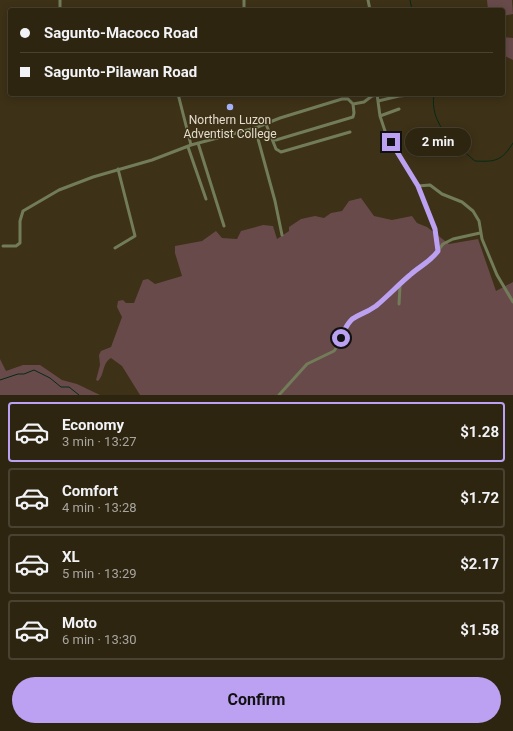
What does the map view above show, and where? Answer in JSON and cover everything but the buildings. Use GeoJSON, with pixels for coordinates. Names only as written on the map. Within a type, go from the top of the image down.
{"type":"FeatureCollection","features":[{"type":"Feature","properties":{"kind":"street"},"geometry":{"type":"LineString","coordinates":[[178,96],[189,146],[206,199]]}},
{"type":"Feature","properties":{"kind":"street"},"geometry":{"type":"LineString","coordinates":[[353,104],[364,102],[372,96]]}},
{"type":"Feature","properties":{"kind":"street"},"geometry":{"type":"LineString","coordinates":[[377,96],[380,116],[391,142],[418,186],[435,229],[438,251]]}},
{"type":"Feature","properties":{"kind":"street"},"geometry":{"type":"LineString","coordinates":[[378,101],[396,96]]}},
{"type":"Feature","properties":{"kind":"street"},"geometry":{"type":"LineString","coordinates":[[3,246],[16,246],[20,243],[20,221],[22,214],[27,208],[70,185],[118,169],[152,160],[198,143],[255,128],[342,99],[348,99],[353,104],[353,117],[276,140],[272,139]]}},
{"type":"Feature","properties":{"kind":"street"},"geometry":{"type":"LineString","coordinates":[[380,116],[399,109]]}},
{"type":"Feature","properties":{"kind":"street"},"geometry":{"type":"LineString","coordinates":[[266,124],[276,149],[281,152],[350,132]]}},
{"type":"Feature","properties":{"kind":"street"},"geometry":{"type":"LineString","coordinates":[[255,128],[275,201],[282,235]]}},
{"type":"Feature","properties":{"kind":"street"},"geometry":{"type":"LineString","coordinates":[[198,143],[224,226]]}},
{"type":"Feature","properties":{"kind":"street"},"geometry":{"type":"LineString","coordinates":[[115,248],[136,236],[118,169]]}},
{"type":"Feature","properties":{"kind":"street"},"geometry":{"type":"LineString","coordinates":[[418,186],[430,185],[442,194],[469,206],[479,221],[480,233],[497,275],[513,302]]}},
{"type":"Feature","properties":{"kind":"street"},"geometry":{"type":"LineString","coordinates":[[279,395],[307,364],[334,351],[339,344],[346,325],[352,318],[372,308],[400,285],[414,271],[431,260],[443,244],[451,239],[480,233]]}},
{"type":"Feature","properties":{"kind":"street"},"geometry":{"type":"LineString","coordinates":[[399,304],[400,285]]}},
{"type":"Feature","properties":{"kind":"shaded area"},"geometry":{"type":"Polygon","coordinates":[[[487,0],[512,0],[513,14],[505,16],[505,8],[488,8],[487,0]]]}},
{"type":"Feature","properties":{"kind":"shaded area"},"geometry":{"type":"Polygon","coordinates":[[[505,37],[513,38],[513,60],[505,56],[505,37]]]}},
{"type":"Feature","properties":{"kind":"shaded area"},"geometry":{"type":"Polygon","coordinates":[[[361,198],[374,216],[392,220],[412,216],[417,223],[427,227],[449,244],[478,239],[496,291],[513,282],[513,395],[140,395],[122,366],[111,358],[106,363],[102,375],[98,381],[96,380],[100,365],[99,355],[101,351],[111,347],[122,317],[117,307],[118,301],[123,300],[126,303],[134,303],[143,280],[148,279],[155,284],[182,276],[175,253],[175,246],[202,241],[216,231],[222,238],[237,239],[241,231],[263,225],[273,226],[277,239],[289,231],[289,227],[301,219],[315,216],[324,218],[331,213],[342,211],[349,201],[361,198]]]}},
{"type":"Feature","properties":{"kind":"shaded area"},"geometry":{"type":"Polygon","coordinates":[[[0,359],[6,371],[23,365],[40,365],[62,380],[77,384],[100,395],[0,395],[0,359]]]}},
{"type":"Feature","properties":{"kind":"waterway"},"geometry":{"type":"LineString","coordinates":[[410,0],[412,8]]}},
{"type":"Feature","properties":{"kind":"waterway"},"geometry":{"type":"LineString","coordinates":[[434,96],[433,105],[439,124],[451,140],[475,161],[497,159],[505,154],[513,143]]}},
{"type":"Feature","properties":{"kind":"waterway"},"geometry":{"type":"LineString","coordinates":[[0,380],[34,370],[50,378],[61,387],[69,387],[79,395]]}},
{"type":"Feature","properties":{"kind":"place","name":"Northern Luzon Adventist College"},"geometry":{"type":"Point","coordinates":[230,107]}},
{"type":"Feature","properties":{"kind":"route"},"geometry":{"type":"LineString","coordinates":[[341,338],[346,325],[352,318],[384,300],[414,271],[431,260],[438,251],[435,229],[418,186],[411,172],[391,142]]}}]}
